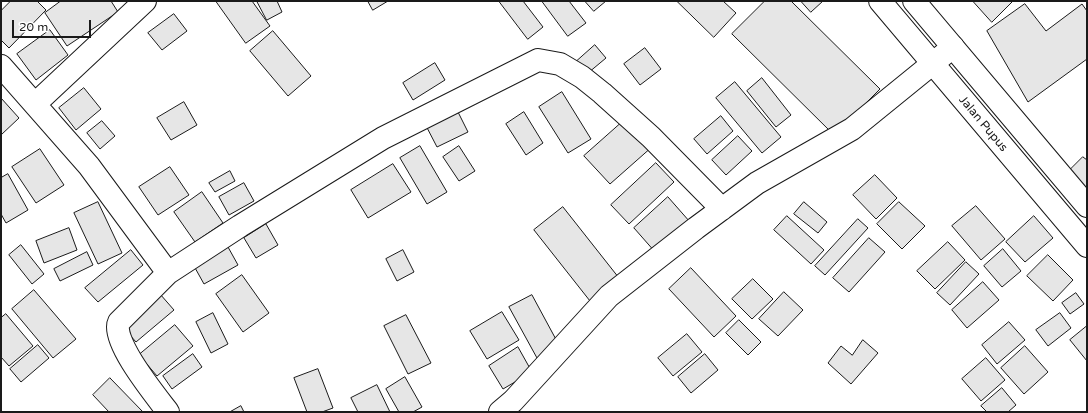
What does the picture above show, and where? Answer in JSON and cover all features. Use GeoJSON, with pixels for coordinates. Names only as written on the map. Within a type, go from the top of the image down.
{"type":"FeatureCollection","features":[{"type":"Feature","properties":{"kind":"street"},"geometry":{"type":"LineString","coordinates":[[35,104],[145,1]]}},
{"type":"Feature","properties":{"kind":"street","name":"Jalan Pupus"},"geometry":{"type":"LineString","coordinates":[[880,1],[1087,246]]}},
{"type":"Feature","properties":{"kind":"street"},"geometry":{"type":"LineString","coordinates":[[914,1],[1087,206]]}},
{"type":"Feature","properties":{"kind":"street"},"geometry":{"type":"LineString","coordinates":[[500,412],[513,401],[609,296],[757,183],[852,129],[953,47]]}},
{"type":"Feature","properties":{"kind":"street"},"geometry":{"type":"LineString","coordinates":[[168,412],[133,365],[118,334],[117,326],[119,322],[168,273],[383,138],[538,60],[560,64],[582,77],[602,93],[651,137],[722,209]]}},
{"type":"Feature","properties":{"kind":"street"},"geometry":{"type":"LineString","coordinates":[[1,66],[88,166],[168,273]]}},
{"type":"Feature","properties":{"kind":"building"},"geometry":{"type":"Polygon","coordinates":[[[11,1],[37,1],[46,10],[9,48],[1,40],[1,11],[11,1]]]}},
{"type":"Feature","properties":{"kind":"building"},"geometry":{"type":"Polygon","coordinates":[[[61,1],[111,1],[118,12],[67,46],[45,13],[61,1]]]}},
{"type":"Feature","properties":{"kind":"building"},"geometry":{"type":"Polygon","coordinates":[[[216,1],[252,1],[270,26],[246,43],[216,1]]]}},
{"type":"Feature","properties":{"kind":"building"},"geometry":{"type":"Polygon","coordinates":[[[257,1],[277,1],[282,12],[267,20],[257,1]]]}},
{"type":"Feature","properties":{"kind":"building"},"geometry":{"type":"Polygon","coordinates":[[[368,1],[388,1],[373,10],[368,1]]]}},
{"type":"Feature","properties":{"kind":"building"},"geometry":{"type":"Polygon","coordinates":[[[499,1],[523,1],[543,27],[528,39],[499,1]]]}},
{"type":"Feature","properties":{"kind":"building"},"geometry":{"type":"Polygon","coordinates":[[[542,1],[569,1],[586,23],[568,36],[542,1]]]}},
{"type":"Feature","properties":{"kind":"building"},"geometry":{"type":"Polygon","coordinates":[[[585,1],[606,1],[594,11],[585,1]]]}},
{"type":"Feature","properties":{"kind":"building"},"geometry":{"type":"Polygon","coordinates":[[[677,1],[723,1],[736,13],[714,37],[677,1]]]}},
{"type":"Feature","properties":{"kind":"building"},"geometry":{"type":"Polygon","coordinates":[[[765,1],[791,1],[880,89],[834,135],[732,34],[765,1]]]}},
{"type":"Feature","properties":{"kind":"building"},"geometry":{"type":"Polygon","coordinates":[[[801,1],[823,1],[811,12],[801,1]]]}},
{"type":"Feature","properties":{"kind":"building"},"geometry":{"type":"Polygon","coordinates":[[[973,1],[1013,1],[992,22],[973,1]]]}},
{"type":"Feature","properties":{"kind":"building"},"geometry":{"type":"Polygon","coordinates":[[[1025,4],[1046,31],[1082,4],[1087,11],[1087,59],[1028,102],[987,31],[1025,4]]]}},
{"type":"Feature","properties":{"kind":"building"},"geometry":{"type":"Polygon","coordinates":[[[174,14],[187,31],[162,50],[148,33],[174,14]]]}},
{"type":"Feature","properties":{"kind":"building"},"geometry":{"type":"Polygon","coordinates":[[[50,30],[68,55],[36,80],[17,54],[50,30]]]}},
{"type":"Feature","properties":{"kind":"building"},"geometry":{"type":"Polygon","coordinates":[[[273,31],[311,76],[288,96],[250,51],[273,31]]]}},
{"type":"Feature","properties":{"kind":"building"},"geometry":{"type":"Polygon","coordinates":[[[595,45],[606,58],[588,73],[577,61],[595,45]]]}},
{"type":"Feature","properties":{"kind":"building"},"geometry":{"type":"Polygon","coordinates":[[[645,48],[661,69],[640,85],[624,64],[645,48]]]}},
{"type":"Feature","properties":{"kind":"building"},"geometry":{"type":"Polygon","coordinates":[[[435,63],[445,80],[413,100],[403,83],[435,63]]]}},
{"type":"Feature","properties":{"kind":"building"},"geometry":{"type":"Polygon","coordinates":[[[762,78],[791,115],[776,127],[747,91],[762,78]]]}},
{"type":"Feature","properties":{"kind":"building"},"geometry":{"type":"Polygon","coordinates":[[[735,82],[781,137],[762,153],[716,98],[735,82]]]}},
{"type":"Feature","properties":{"kind":"building"},"geometry":{"type":"Polygon","coordinates":[[[84,88],[101,109],[76,130],[59,108],[84,88]]]}},
{"type":"Feature","properties":{"kind":"building"},"geometry":{"type":"Polygon","coordinates":[[[562,92],[591,139],[568,153],[539,107],[562,92]]]}},
{"type":"Feature","properties":{"kind":"building"},"geometry":{"type":"Polygon","coordinates":[[[1,98],[19,118],[1,135],[1,98]]]}},
{"type":"Feature","properties":{"kind":"building"},"geometry":{"type":"Polygon","coordinates":[[[184,102],[197,125],[171,140],[157,118],[184,102]]]}},
{"type":"Feature","properties":{"kind":"building"},"geometry":{"type":"Polygon","coordinates":[[[454,104],[468,132],[437,147],[423,120],[454,104]]]}},
{"type":"Feature","properties":{"kind":"building"},"geometry":{"type":"Polygon","coordinates":[[[524,112],[543,143],[526,155],[506,124],[524,112]]]}},
{"type":"Feature","properties":{"kind":"building"},"geometry":{"type":"Polygon","coordinates":[[[721,116],[733,131],[707,154],[694,139],[721,116]]]}},
{"type":"Feature","properties":{"kind":"building"},"geometry":{"type":"Polygon","coordinates":[[[628,117],[653,146],[610,184],[584,156],[628,117]]]}},
{"type":"Feature","properties":{"kind":"building"},"geometry":{"type":"Polygon","coordinates":[[[102,121],[115,136],[100,149],[87,133],[102,121]]]}},
{"type":"Feature","properties":{"kind":"building"},"geometry":{"type":"Polygon","coordinates":[[[738,136],[752,151],[726,175],[712,160],[738,136]]]}},
{"type":"Feature","properties":{"kind":"building"},"geometry":{"type":"Polygon","coordinates":[[[420,146],[447,192],[427,204],[400,158],[420,146]]]}},
{"type":"Feature","properties":{"kind":"building"},"geometry":{"type":"Polygon","coordinates":[[[459,146],[475,171],[459,181],[443,157],[459,146]]]}},
{"type":"Feature","properties":{"kind":"building"},"geometry":{"type":"Polygon","coordinates":[[[40,149],[64,185],[36,203],[12,167],[40,149]]]}},
{"type":"Feature","properties":{"kind":"building"},"geometry":{"type":"Polygon","coordinates":[[[1083,157],[1087,160],[1087,189],[1070,170],[1083,157]]]}},
{"type":"Feature","properties":{"kind":"building"},"geometry":{"type":"Polygon","coordinates":[[[656,163],[674,182],[629,224],[611,205],[656,163]]]}},
{"type":"Feature","properties":{"kind":"building"},"geometry":{"type":"Polygon","coordinates":[[[393,164],[411,192],[368,218],[351,190],[393,164]]]}},
{"type":"Feature","properties":{"kind":"building"},"geometry":{"type":"Polygon","coordinates":[[[170,167],[189,195],[158,215],[139,187],[170,167]]]}},
{"type":"Feature","properties":{"kind":"building"},"geometry":{"type":"Polygon","coordinates":[[[230,171],[235,181],[215,192],[209,183],[230,171]]]}},
{"type":"Feature","properties":{"kind":"building"},"geometry":{"type":"Polygon","coordinates":[[[8,174],[28,210],[6,223],[1,214],[1,178],[8,174]]]}},
{"type":"Feature","properties":{"kind":"building"},"geometry":{"type":"Polygon","coordinates":[[[875,175],[897,198],[876,219],[853,195],[875,175]]]}},
{"type":"Feature","properties":{"kind":"building"},"geometry":{"type":"Polygon","coordinates":[[[244,183],[254,201],[229,215],[219,197],[244,183]]]}},
{"type":"Feature","properties":{"kind":"building"},"geometry":{"type":"Polygon","coordinates":[[[202,192],[223,223],[195,242],[174,212],[202,192]]]}},
{"type":"Feature","properties":{"kind":"building"},"geometry":{"type":"Polygon","coordinates":[[[668,197],[690,222],[656,253],[634,228],[668,197]]]}},
{"type":"Feature","properties":{"kind":"building"},"geometry":{"type":"Polygon","coordinates":[[[98,202],[122,253],[98,264],[74,213],[98,202]]]}},
{"type":"Feature","properties":{"kind":"building"},"geometry":{"type":"Polygon","coordinates":[[[804,202],[827,222],[818,233],[794,214],[804,202]]]}},
{"type":"Feature","properties":{"kind":"building"},"geometry":{"type":"Polygon","coordinates":[[[899,202],[925,226],[902,249],[877,224],[899,202]]]}},
{"type":"Feature","properties":{"kind":"building"},"geometry":{"type":"Polygon","coordinates":[[[976,206],[1005,239],[981,260],[952,226],[976,206]]]}},
{"type":"Feature","properties":{"kind":"building"},"geometry":{"type":"Polygon","coordinates":[[[563,207],[619,278],[590,301],[534,230],[563,207]]]}},
{"type":"Feature","properties":{"kind":"building"},"geometry":{"type":"Polygon","coordinates":[[[787,216],[824,250],[811,264],[774,230],[787,216]]]}},
{"type":"Feature","properties":{"kind":"building"},"geometry":{"type":"Polygon","coordinates":[[[1034,216],[1053,238],[1025,262],[1006,242],[1034,216]]]}},
{"type":"Feature","properties":{"kind":"building"},"geometry":{"type":"Polygon","coordinates":[[[858,219],[868,228],[825,275],[815,266],[858,219]]]}},
{"type":"Feature","properties":{"kind":"building"},"geometry":{"type":"Polygon","coordinates":[[[266,224],[278,245],[256,258],[244,238],[266,224]]]}},
{"type":"Feature","properties":{"kind":"building"},"geometry":{"type":"Polygon","coordinates":[[[69,228],[77,250],[44,263],[36,241],[69,228]]]}},
{"type":"Feature","properties":{"kind":"building"},"geometry":{"type":"Polygon","coordinates":[[[869,238],[885,252],[849,292],[833,278],[869,238]]]}},
{"type":"Feature","properties":{"kind":"building"},"geometry":{"type":"Polygon","coordinates":[[[948,242],[965,260],[935,289],[917,271],[948,242]]]}},
{"type":"Feature","properties":{"kind":"building"},"geometry":{"type":"Polygon","coordinates":[[[21,245],[44,274],[32,284],[9,255],[21,245]]]}},
{"type":"Feature","properties":{"kind":"building"},"geometry":{"type":"Polygon","coordinates":[[[228,247],[238,265],[204,284],[194,266],[228,247]]]}},
{"type":"Feature","properties":{"kind":"building"},"geometry":{"type":"Polygon","coordinates":[[[1003,249],[1021,271],[1002,287],[984,266],[1003,249]]]}},
{"type":"Feature","properties":{"kind":"building"},"geometry":{"type":"Polygon","coordinates":[[[131,250],[143,265],[98,302],[85,288],[131,250]]]}},
{"type":"Feature","properties":{"kind":"building"},"geometry":{"type":"Polygon","coordinates":[[[403,250],[414,272],[397,281],[386,259],[403,250]]]}},
{"type":"Feature","properties":{"kind":"building"},"geometry":{"type":"Polygon","coordinates":[[[87,252],[93,265],[60,281],[54,269],[87,252]]]}},
{"type":"Feature","properties":{"kind":"building"},"geometry":{"type":"Polygon","coordinates":[[[1048,255],[1073,280],[1053,301],[1027,276],[1048,255]]]}},
{"type":"Feature","properties":{"kind":"building"},"geometry":{"type":"Polygon","coordinates":[[[966,262],[979,274],[950,305],[937,293],[966,262]]]}},
{"type":"Feature","properties":{"kind":"building"},"geometry":{"type":"Polygon","coordinates":[[[691,268],[736,316],[714,337],[669,289],[691,268]]]}},
{"type":"Feature","properties":{"kind":"building"},"geometry":{"type":"Polygon","coordinates":[[[242,275],[269,313],[243,332],[216,294],[242,275]]]}},
{"type":"Feature","properties":{"kind":"building"},"geometry":{"type":"Polygon","coordinates":[[[753,279],[773,299],[752,319],[732,299],[753,279]]]}},
{"type":"Feature","properties":{"kind":"building"},"geometry":{"type":"Polygon","coordinates":[[[983,282],[999,300],[967,328],[952,310],[983,282]]]}},
{"type":"Feature","properties":{"kind":"building"},"geometry":{"type":"Polygon","coordinates":[[[34,290],[76,339],[53,358],[12,309],[34,290]]]}},
{"type":"Feature","properties":{"kind":"building"},"geometry":{"type":"Polygon","coordinates":[[[784,292],[803,310],[778,336],[759,319],[784,292]]]}},
{"type":"Feature","properties":{"kind":"building"},"geometry":{"type":"Polygon","coordinates":[[[1076,293],[1084,304],[1070,314],[1062,303],[1076,293]]]}},
{"type":"Feature","properties":{"kind":"building"},"geometry":{"type":"Polygon","coordinates":[[[160,294],[174,310],[136,342],[122,326],[160,294]]]}},
{"type":"Feature","properties":{"kind":"building"},"geometry":{"type":"Polygon","coordinates":[[[532,295],[559,345],[537,358],[509,307],[532,295]]]}},
{"type":"Feature","properties":{"kind":"building"},"geometry":{"type":"Polygon","coordinates":[[[502,312],[519,340],[487,359],[470,331],[502,312]]]}},
{"type":"Feature","properties":{"kind":"building"},"geometry":{"type":"Polygon","coordinates":[[[213,313],[228,344],[211,353],[196,322],[213,313]]]}},
{"type":"Feature","properties":{"kind":"building"},"geometry":{"type":"Polygon","coordinates":[[[1060,313],[1071,328],[1048,346],[1036,330],[1060,313]]]}},
{"type":"Feature","properties":{"kind":"building"},"geometry":{"type":"Polygon","coordinates":[[[6,314],[33,346],[9,366],[1,357],[1,318],[6,314]]]}},
{"type":"Feature","properties":{"kind":"building"},"geometry":{"type":"Polygon","coordinates":[[[406,315],[431,363],[408,374],[384,326],[406,315]]]}},
{"type":"Feature","properties":{"kind":"building"},"geometry":{"type":"Polygon","coordinates":[[[739,320],[761,342],[748,355],[726,333],[739,320]]]}},
{"type":"Feature","properties":{"kind":"building"},"geometry":{"type":"Polygon","coordinates":[[[1009,322],[1025,340],[997,364],[982,345],[1009,322]]]}},
{"type":"Feature","properties":{"kind":"building"},"geometry":{"type":"Polygon","coordinates":[[[175,325],[193,346],[157,376],[139,355],[175,325]]]}},
{"type":"Feature","properties":{"kind":"building"},"geometry":{"type":"Polygon","coordinates":[[[1087,326],[1087,361],[1070,340],[1087,326]]]}},
{"type":"Feature","properties":{"kind":"building"},"geometry":{"type":"Polygon","coordinates":[[[687,334],[702,352],[673,376],[658,358],[687,334]]]}},
{"type":"Feature","properties":{"kind":"building"},"geometry":{"type":"Polygon","coordinates":[[[863,340],[878,353],[851,384],[828,363],[841,346],[852,355],[863,340]]]}},
{"type":"Feature","properties":{"kind":"building"},"geometry":{"type":"Polygon","coordinates":[[[38,345],[49,358],[21,382],[10,369],[38,345]]]}},
{"type":"Feature","properties":{"kind":"building"},"geometry":{"type":"Polygon","coordinates":[[[1025,346],[1048,372],[1024,394],[1001,368],[1025,346]]]}},
{"type":"Feature","properties":{"kind":"building"},"geometry":{"type":"Polygon","coordinates":[[[518,347],[532,372],[503,389],[489,366],[518,347]]]}},
{"type":"Feature","properties":{"kind":"building"},"geometry":{"type":"Polygon","coordinates":[[[193,354],[202,367],[172,389],[163,376],[193,354]]]}},
{"type":"Feature","properties":{"kind":"building"},"geometry":{"type":"Polygon","coordinates":[[[705,354],[718,370],[691,393],[678,377],[705,354]]]}},
{"type":"Feature","properties":{"kind":"building"},"geometry":{"type":"Polygon","coordinates":[[[986,358],[1005,380],[981,401],[962,379],[986,358]]]}},
{"type":"Feature","properties":{"kind":"building"},"geometry":{"type":"Polygon","coordinates":[[[318,369],[333,408],[322,412],[307,412],[294,378],[318,369]]]}},
{"type":"Feature","properties":{"kind":"building"},"geometry":{"type":"Polygon","coordinates":[[[405,377],[422,407],[413,412],[399,412],[386,389],[405,377]]]}},
{"type":"Feature","properties":{"kind":"building"},"geometry":{"type":"Polygon","coordinates":[[[110,378],[143,412],[109,412],[93,395],[110,378]]]}},
{"type":"Feature","properties":{"kind":"building"},"geometry":{"type":"Polygon","coordinates":[[[377,385],[390,412],[358,412],[351,398],[377,385]]]}},
{"type":"Feature","properties":{"kind":"building"},"geometry":{"type":"Polygon","coordinates":[[[1002,388],[1016,405],[1008,412],[987,412],[981,406],[1002,388]]]}},
{"type":"Feature","properties":{"kind":"building"},"geometry":{"type":"Polygon","coordinates":[[[241,406],[244,412],[230,412],[241,406]]]}}]}
